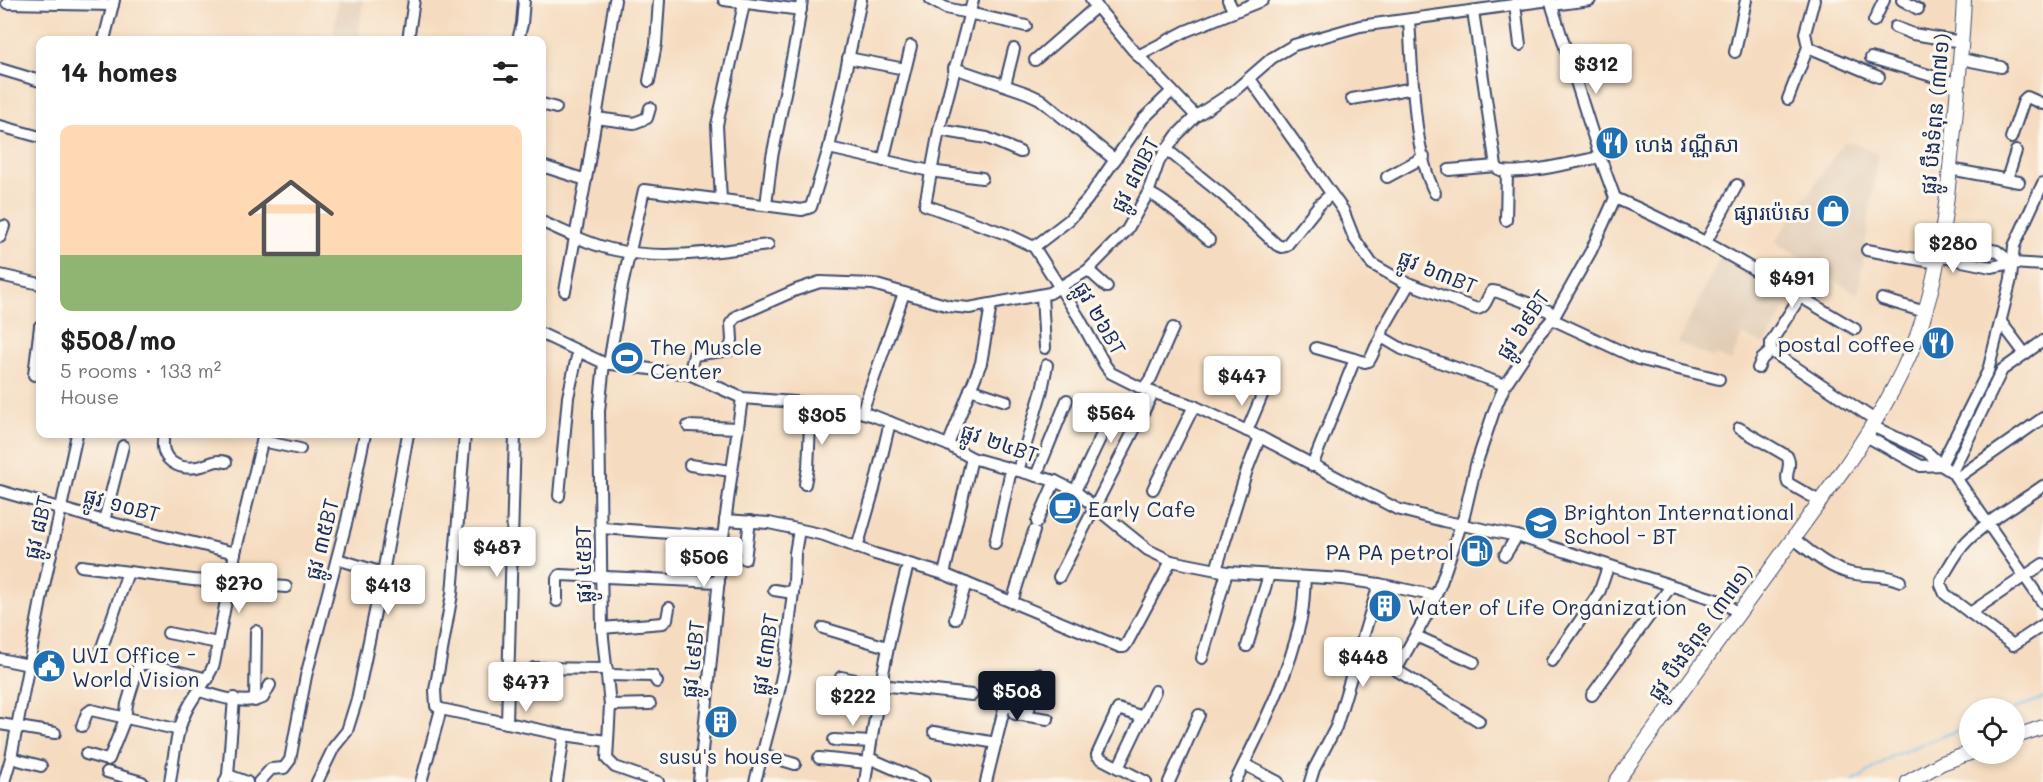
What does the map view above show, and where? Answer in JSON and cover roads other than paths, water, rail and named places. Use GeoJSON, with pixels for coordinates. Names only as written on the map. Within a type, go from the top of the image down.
{"type":"FeatureCollection","features":[{"type":"Feature","properties":{"kind":"main road","name":"ផ្លូវ បឹងទំពុន (៣៧១)"},"geometry":{"type":"LineString","coordinates":[[1616,782],[1821,502],[1871,427],[1905,366],[1925,312],[1941,241],[1959,84],[1964,0]]}},
{"type":"Feature","properties":{"kind":"main road"},"geometry":{"type":"LineString","coordinates":[[2025,733],[2043,727]]}},
{"type":"Feature","properties":{"kind":"main road"},"geometry":{"type":"LineString","coordinates":[[1908,782],[1942,763],[1959,757]]}},
{"type":"Feature","properties":{"kind":"street"},"geometry":{"type":"LineString","coordinates":[[409,36],[414,0]]}},
{"type":"Feature","properties":{"kind":"street"},"geometry":{"type":"LineString","coordinates":[[519,36],[524,0]]}},
{"type":"Feature","properties":{"kind":"street"},"geometry":{"type":"LineString","coordinates":[[565,291],[586,180],[615,0]]}},
{"type":"Feature","properties":{"kind":"street"},"geometry":{"type":"LineString","coordinates":[[649,81],[656,44],[659,0]]}},
{"type":"Feature","properties":{"kind":"street"},"geometry":{"type":"LineString","coordinates":[[724,0],[744,4],[801,5],[765,205]]}},
{"type":"Feature","properties":{"kind":"street"},"geometry":{"type":"LineString","coordinates":[[744,4],[717,125],[722,200],[802,210],[808,209],[812,204],[829,148],[861,0]]}},
{"type":"Feature","properties":{"kind":"street"},"geometry":{"type":"LineString","coordinates":[[931,0],[946,8],[1026,26]]}},
{"type":"Feature","properties":{"kind":"street"},"geometry":{"type":"LineString","coordinates":[[973,0],[939,130],[930,171],[926,205],[1009,235],[1034,247],[1068,220],[1087,200],[1143,119],[1172,91]]}},
{"type":"Feature","properties":{"kind":"street"},"geometry":{"type":"LineString","coordinates":[[1228,0],[1234,12]]}},
{"type":"Feature","properties":{"kind":"street"},"geometry":{"type":"LineString","coordinates":[[1138,56],[1186,31],[1263,0]]}},
{"type":"Feature","properties":{"kind":"street","name":"ផ្លូវ ៨៧BT"},"geometry":{"type":"LineString","coordinates":[[689,374],[694,355],[730,350],[731,323],[736,316],[820,282],[873,284],[949,306],[969,308],[1042,295],[1061,287],[1088,270],[1127,230],[1148,194],[1159,161],[1176,135],[1196,116],[1250,79],[1272,58],[1294,45],[1360,26],[1409,21],[1515,4],[1590,0]]}},
{"type":"Feature","properties":{"kind":"street"},"geometry":{"type":"LineString","coordinates":[[1735,52],[1746,0]]}},
{"type":"Feature","properties":{"kind":"street"},"geometry":{"type":"LineString","coordinates":[[1788,99],[1808,47],[1805,33],[1814,0]]}},
{"type":"Feature","properties":{"kind":"street"},"geometry":{"type":"LineString","coordinates":[[1874,21],[1884,0]]}},
{"type":"Feature","properties":{"kind":"street"},"geometry":{"type":"LineString","coordinates":[[1902,0],[1918,9]]}},
{"type":"Feature","properties":{"kind":"street"},"geometry":{"type":"LineString","coordinates":[[7,3],[113,2],[105,36]]}},
{"type":"Feature","properties":{"kind":"street"},"geometry":{"type":"LineString","coordinates":[[1551,2],[1615,198],[1706,242],[1855,329]]}},
{"type":"Feature","properties":{"kind":"street"},"geometry":{"type":"LineString","coordinates":[[1035,60],[1094,3],[1138,56],[1196,116]]}},
{"type":"Feature","properties":{"kind":"street"},"geometry":{"type":"LineString","coordinates":[[1515,4],[1520,45]]}},
{"type":"Feature","properties":{"kind":"street"},"geometry":{"type":"LineString","coordinates":[[1473,11],[1496,166],[1501,171],[1508,172],[1545,168],[1600,157]]}},
{"type":"Feature","properties":{"kind":"street"},"geometry":{"type":"LineString","coordinates":[[1409,21],[1417,127],[1430,183],[1435,193]]}},
{"type":"Feature","properties":{"kind":"street"},"geometry":{"type":"LineString","coordinates":[[1895,27],[1913,34],[1962,42]]}},
{"type":"Feature","properties":{"kind":"street"},"geometry":{"type":"LineString","coordinates":[[883,161],[911,46]]}},
{"type":"Feature","properties":{"kind":"street"},"geometry":{"type":"LineString","coordinates":[[1808,47],[1878,77]]}},
{"type":"Feature","properties":{"kind":"street"},"geometry":{"type":"LineString","coordinates":[[1005,85],[1014,49]]}},
{"type":"Feature","properties":{"kind":"street"},"geometry":{"type":"LineString","coordinates":[[848,58],[905,69]]}},
{"type":"Feature","properties":{"kind":"street"},"geometry":{"type":"LineString","coordinates":[[1871,58],[1959,84]]}},
{"type":"Feature","properties":{"kind":"street"},"geometry":{"type":"LineString","coordinates":[[1961,59],[2001,67]]}},
{"type":"Feature","properties":{"kind":"street"},"geometry":{"type":"LineString","coordinates":[[954,68],[1040,99],[1115,160]]}},
{"type":"Feature","properties":{"kind":"street"},"geometry":{"type":"LineString","coordinates":[[0,69],[36,80]]}},
{"type":"Feature","properties":{"kind":"street","name":"ផ្លូវ ៦៣BT"},"geometry":{"type":"LineString","coordinates":[[1250,79],[1343,210],[1354,238],[1367,258],[1384,271],[1409,284],[1477,309],[1485,305],[1492,291],[1498,292],[1549,311],[1557,321],[1579,333],[1638,359],[1719,379]]}},
{"type":"Feature","properties":{"kind":"street"},"geometry":{"type":"LineString","coordinates":[[1352,99],[1414,88]]}},
{"type":"Feature","properties":{"kind":"street"},"geometry":{"type":"LineString","coordinates":[[2011,138],[2024,100],[2032,98],[2043,104]]}},
{"type":"Feature","properties":{"kind":"street"},"geometry":{"type":"LineString","coordinates":[[546,106],[556,108]]}},
{"type":"Feature","properties":{"kind":"street"},"geometry":{"type":"LineString","coordinates":[[596,118],[634,123],[647,117],[650,108]]}},
{"type":"Feature","properties":{"kind":"street"},"geometry":{"type":"LineString","coordinates":[[0,126],[36,136]]}},
{"type":"Feature","properties":{"kind":"street"},"geometry":{"type":"LineString","coordinates":[[939,130],[987,138],[1020,152]]}},
{"type":"Feature","properties":{"kind":"street"},"geometry":{"type":"LineString","coordinates":[[829,148],[930,171],[982,178]]}},
{"type":"Feature","properties":{"kind":"street"},"geometry":{"type":"LineString","coordinates":[[1166,149],[1282,247],[1286,246],[1319,205],[1331,194]]}},
{"type":"Feature","properties":{"kind":"street"},"geometry":{"type":"LineString","coordinates":[[2007,179],[2016,151]]}},
{"type":"Feature","properties":{"kind":"street"},"geometry":{"type":"LineString","coordinates":[[1388,177],[1424,157]]}},
{"type":"Feature","properties":{"kind":"street"},"geometry":{"type":"LineString","coordinates":[[1449,170],[1496,166]]}},
{"type":"Feature","properties":{"kind":"street"},"geometry":{"type":"LineString","coordinates":[[546,167],[586,180]]}},
{"type":"Feature","properties":{"kind":"street"},"geometry":{"type":"LineString","coordinates":[[1950,169],[2019,182]]}},
{"type":"Feature","properties":{"kind":"street"},"geometry":{"type":"LineString","coordinates":[[1506,220],[1508,172]]}},
{"type":"Feature","properties":{"kind":"street"},"geometry":{"type":"LineString","coordinates":[[1941,465],[1988,371],[2011,279],[2014,246],[2043,183]]}},
{"type":"Feature","properties":{"kind":"street"},"geometry":{"type":"LineString","coordinates":[[1706,242],[1737,185]]}},
{"type":"Feature","properties":{"kind":"street","name":"ផ្លូវ ៤៥BT"},"geometry":{"type":"LineString","coordinates":[[658,782],[610,764],[607,759],[610,705],[602,628],[602,528],[598,411],[622,286],[644,190],[722,200]]}},
{"type":"Feature","properties":{"kind":"street"},"geometry":{"type":"LineString","coordinates":[[1148,194],[1164,203],[1209,240]]}},
{"type":"Feature","properties":{"kind":"street","name":"ផ្លូវ ៦៩BT"},"geometry":{"type":"LineString","coordinates":[[1479,721],[1396,670],[1436,597],[1462,524],[1476,465],[1505,385],[1539,334],[1554,317],[1591,251],[1615,198]]}},
{"type":"Feature","properties":{"kind":"street"},"geometry":{"type":"LineString","coordinates":[[546,224],[614,250],[630,253],[692,255],[768,245]]}},
{"type":"Feature","properties":{"kind":"street"},"geometry":{"type":"LineString","coordinates":[[1941,241],[1997,251],[2012,263]]}},
{"type":"Feature","properties":{"kind":"street","name":"ផ្លូវ ២៦BT"},"geometry":{"type":"LineString","coordinates":[[1034,247],[1061,287],[1111,373],[1148,391],[1194,406],[1260,437],[1397,509],[1517,536],[1723,602],[1738,613]]}},
{"type":"Feature","properties":{"kind":"street"},"geometry":{"type":"LineString","coordinates":[[1867,250],[1991,267],[2012,263],[2043,265]]}},
{"type":"Feature","properties":{"kind":"street"},"geometry":{"type":"LineString","coordinates":[[1088,270],[1107,287]]}},
{"type":"Feature","properties":{"kind":"street"},"geometry":{"type":"LineString","coordinates":[[1,277],[36,283]]}},
{"type":"Feature","properties":{"kind":"street"},"geometry":{"type":"LineString","coordinates":[[1316,348],[1369,361],[1381,339],[1383,329],[1409,284]]}},
{"type":"Feature","properties":{"kind":"street"},"geometry":{"type":"LineString","coordinates":[[862,412],[904,292]]}},
{"type":"Feature","properties":{"kind":"street"},"geometry":{"type":"LineString","coordinates":[[1042,295],[1045,348]]}},
{"type":"Feature","properties":{"kind":"street"},"geometry":{"type":"LineString","coordinates":[[1758,368],[1762,359],[1771,351],[1771,342],[1800,297]]}},
{"type":"Feature","properties":{"kind":"street"},"geometry":{"type":"LineString","coordinates":[[1882,299],[1925,312]]}},
{"type":"Feature","properties":{"kind":"street"},"geometry":{"type":"LineString","coordinates":[[948,445],[981,363],[991,305]]}},
{"type":"Feature","properties":{"kind":"street"},"geometry":{"type":"LineString","coordinates":[[2001,322],[2025,354]]}},
{"type":"Feature","properties":{"kind":"street"},"geometry":{"type":"LineString","coordinates":[[1059,577],[1095,508],[1148,391],[1173,328]]}},
{"type":"Feature","properties":{"kind":"street","name":"ផ្លូវ ២៤BT"},"geometry":{"type":"LineString","coordinates":[[546,336],[607,364],[689,374],[742,398],[811,404],[862,412],[890,422],[948,445],[972,458],[1055,482],[1075,491],[1148,550],[1170,561],[1221,571],[1379,584],[1436,597]]}},
{"type":"Feature","properties":{"kind":"street"},"geometry":{"type":"LineString","coordinates":[[1381,339],[1402,349],[1505,385]]}},
{"type":"Feature","properties":{"kind":"street"},"geometry":{"type":"LineString","coordinates":[[1955,475],[2002,370],[2043,341]]}},
{"type":"Feature","properties":{"kind":"street"},"geometry":{"type":"LineString","coordinates":[[1771,351],[1921,466],[1941,465],[1955,475],[2043,603]]}},
{"type":"Feature","properties":{"kind":"street"},"geometry":{"type":"LineString","coordinates":[[559,496],[568,397],[578,352]]}},
{"type":"Feature","properties":{"kind":"street"},"geometry":{"type":"LineString","coordinates":[[34,375],[36,359]]}},
{"type":"Feature","properties":{"kind":"street"},"geometry":{"type":"LineString","coordinates":[[1312,466],[1333,419],[1355,359]]}},
{"type":"Feature","properties":{"kind":"street"},"geometry":{"type":"LineString","coordinates":[[995,543],[1015,470],[1042,390],[1047,364]]}},
{"type":"Feature","properties":{"kind":"street"},"geometry":{"type":"LineString","coordinates":[[970,389],[1006,401]]}},
{"type":"Feature","properties":{"kind":"street"},"geometry":{"type":"LineString","coordinates":[[1247,431],[1263,393]]}},
{"type":"Feature","properties":{"kind":"street","name":"ផ្លូវ ៤៩BT"},"geometry":{"type":"LineString","coordinates":[[699,782],[723,537],[742,398]]}},
{"type":"Feature","properties":{"kind":"street"},"geometry":{"type":"LineString","coordinates":[[1036,476],[1068,400]]}},
{"type":"Feature","properties":{"kind":"street"},"geometry":{"type":"LineString","coordinates":[[805,484],[811,404]]}},
{"type":"Feature","properties":{"kind":"street"},"geometry":{"type":"LineString","coordinates":[[1153,489],[1194,406]]}},
{"type":"Feature","properties":{"kind":"street"},"geometry":{"type":"LineString","coordinates":[[1955,475],[2043,418]]}},
{"type":"Feature","properties":{"kind":"street"},"geometry":{"type":"LineString","coordinates":[[857,548],[890,422]]}},
{"type":"Feature","properties":{"kind":"street"},"geometry":{"type":"LineString","coordinates":[[688,426],[737,428]]}},
{"type":"Feature","properties":{"kind":"street"},"geometry":{"type":"LineString","coordinates":[[1739,428],[1787,456],[1790,462],[1786,480],[1788,483],[1821,502]]}},
{"type":"Feature","properties":{"kind":"street"},"geometry":{"type":"LineString","coordinates":[[1075,491],[1104,430]]}},
{"type":"Feature","properties":{"kind":"street"},"geometry":{"type":"LineString","coordinates":[[1202,658],[1247,470],[1260,437]]}},
{"type":"Feature","properties":{"kind":"street","name":"ផ្លូវ ៨BT"},"geometry":{"type":"LineString","coordinates":[[4,782],[11,758],[42,591],[76,438]]}},
{"type":"Feature","properties":{"kind":"street"},"geometry":{"type":"LineString","coordinates":[[164,438],[166,458],[170,463],[189,467],[203,465],[213,460],[226,462]]}},
{"type":"Feature","properties":{"kind":"street"},"geometry":{"type":"LineString","coordinates":[[170,782],[180,730],[189,705],[208,679],[214,664],[235,553],[263,438]]}},
{"type":"Feature","properties":{"kind":"street"},"geometry":{"type":"LineString","coordinates":[[266,438],[300,449]]}},
{"type":"Feature","properties":{"kind":"street","name":"ផ្លូវ ៣៥BT"},"geometry":{"type":"LineString","coordinates":[[259,782],[271,770],[284,768],[290,760],[306,676],[348,520],[364,438]]}},
{"type":"Feature","properties":{"kind":"street"},"geometry":{"type":"LineString","coordinates":[[317,782],[334,747],[347,730],[352,718],[383,573],[407,438]]}},
{"type":"Feature","properties":{"kind":"street"},"geometry":{"type":"LineString","coordinates":[[465,438],[450,613],[435,690],[436,706],[441,709],[564,735],[607,741]]}},
{"type":"Feature","properties":{"kind":"street"},"geometry":{"type":"LineString","coordinates":[[507,723],[515,438]]}},
{"type":"Feature","properties":{"kind":"street"},"geometry":{"type":"LineString","coordinates":[[104,520],[123,446]]}},
{"type":"Feature","properties":{"kind":"street"},"geometry":{"type":"LineString","coordinates":[[944,574],[972,458]]}},
{"type":"Feature","properties":{"kind":"street"},"geometry":{"type":"LineString","coordinates":[[690,465],[731,471]]}},
{"type":"Feature","properties":{"kind":"street"},"geometry":{"type":"LineString","coordinates":[[1012,602],[1035,526],[1055,482]]}},
{"type":"Feature","properties":{"kind":"street"},"geometry":{"type":"LineString","coordinates":[[2043,486],[1967,541],[1941,580],[1945,594],[2013,645],[2043,625]]}},
{"type":"Feature","properties":{"kind":"street","name":"ផ្លូវ ១០BT"},"geometry":{"type":"LineString","coordinates":[[0,491],[235,553]]}},
{"type":"Feature","properties":{"kind":"street"},"geometry":{"type":"LineString","coordinates":[[725,520],[750,521],[824,535],[857,548],[944,574],[1124,647],[1151,601],[1170,561]]}},
{"type":"Feature","properties":{"kind":"street"},"geometry":{"type":"LineString","coordinates":[[745,559],[750,521]]}},
{"type":"Feature","properties":{"kind":"street"},"geometry":{"type":"LineString","coordinates":[[602,528],[723,537]]}},
{"type":"Feature","properties":{"kind":"street","name":"ផ្លូវ ៥៣BT"},"geometry":{"type":"LineString","coordinates":[[755,782],[785,662],[799,530]]}},
{"type":"Feature","properties":{"kind":"street"},"geometry":{"type":"LineString","coordinates":[[1505,555],[1517,536]]}},
{"type":"Feature","properties":{"kind":"street"},"geometry":{"type":"LineString","coordinates":[[1794,539],[1834,568],[1852,574],[1886,575],[1900,581]]}},
{"type":"Feature","properties":{"kind":"street"},"geometry":{"type":"LineString","coordinates":[[733,546],[747,544]]}},
{"type":"Feature","properties":{"kind":"street"},"geometry":{"type":"LineString","coordinates":[[337,559],[383,573]]}},
{"type":"Feature","properties":{"kind":"street"},"geometry":{"type":"LineString","coordinates":[[865,782],[887,647],[908,564]]}},
{"type":"Feature","properties":{"kind":"street"},"geometry":{"type":"LineString","coordinates":[[1970,613],[2043,564]]}},
{"type":"Feature","properties":{"kind":"street"},"geometry":{"type":"LineString","coordinates":[[81,566],[286,587]]}},
{"type":"Feature","properties":{"kind":"street"},"geometry":{"type":"LineString","coordinates":[[1552,661],[1599,593],[1608,567]]}},
{"type":"Feature","properties":{"kind":"street"},"geometry":{"type":"LineString","coordinates":[[99,656],[128,572]]}},
{"type":"Feature","properties":{"kind":"street"},"geometry":{"type":"LineString","coordinates":[[1247,646],[1269,575]]}},
{"type":"Feature","properties":{"kind":"street"},"geometry":{"type":"LineString","coordinates":[[557,601],[558,576],[719,582]]}},
{"type":"Feature","properties":{"kind":"street"},"geometry":{"type":"LineString","coordinates":[[1235,782],[1273,702],[1293,647],[1301,616],[1305,577]]}},
{"type":"Feature","properties":{"kind":"street"},"geometry":{"type":"LineString","coordinates":[[955,619],[966,583]]}},
{"type":"Feature","properties":{"kind":"street"},"geometry":{"type":"LineString","coordinates":[[1310,782],[1336,727],[1379,584]]}},
{"type":"Feature","properties":{"kind":"street"},"geometry":{"type":"LineString","coordinates":[[1592,695],[1671,586]]}},
{"type":"Feature","properties":{"kind":"street"},"geometry":{"type":"LineString","coordinates":[[774,590],[793,593]]}},
{"type":"Feature","properties":{"kind":"street"},"geometry":{"type":"LineString","coordinates":[[602,628],[663,623],[667,619],[669,608]]}},
{"type":"Feature","properties":{"kind":"street"},"geometry":{"type":"LineString","coordinates":[[823,628],[887,647]]}},
{"type":"Feature","properties":{"kind":"street"},"geometry":{"type":"LineString","coordinates":[[255,701],[256,631]]}},
{"type":"Feature","properties":{"kind":"street"},"geometry":{"type":"LineString","coordinates":[[2023,638],[2043,632]]}},
{"type":"Feature","properties":{"kind":"street"},"geometry":{"type":"LineString","coordinates":[[168,633],[218,643]]}},
{"type":"Feature","properties":{"kind":"street"},"geometry":{"type":"LineString","coordinates":[[1416,636],[1474,662]]}},
{"type":"Feature","properties":{"kind":"street"},"geometry":{"type":"LineString","coordinates":[[0,659],[29,665]]}},
{"type":"Feature","properties":{"kind":"street"},"geometry":{"type":"LineString","coordinates":[[86,754],[109,759],[125,719],[128,697],[139,664],[148,664],[208,679]]}},
{"type":"Feature","properties":{"kind":"street"},"geometry":{"type":"LineString","coordinates":[[534,668],[653,676],[657,682]]}},
{"type":"Feature","properties":{"kind":"street"},"geometry":{"type":"LineString","coordinates":[[986,782],[1003,712],[1008,707],[1029,709],[1038,674]]}},
{"type":"Feature","properties":{"kind":"street"},"geometry":{"type":"LineString","coordinates":[[841,677],[880,685],[972,694]]}},
{"type":"Feature","properties":{"kind":"street"},"geometry":{"type":"LineString","coordinates":[[200,691],[255,701],[263,698],[270,685]]}},
{"type":"Feature","properties":{"kind":"street"},"geometry":{"type":"LineString","coordinates":[[1118,768],[1155,691]]}},
{"type":"Feature","properties":{"kind":"street"},"geometry":{"type":"LineString","coordinates":[[234,698],[226,779],[246,782]]}},
{"type":"Feature","properties":{"kind":"street"},"geometry":{"type":"LineString","coordinates":[[610,705],[650,704]]}},
{"type":"Feature","properties":{"kind":"street"},"geometry":{"type":"LineString","coordinates":[[1143,717],[1122,708],[1116,711],[1097,755],[1146,782]]}},
{"type":"Feature","properties":{"kind":"street"},"geometry":{"type":"LineString","coordinates":[[421,782],[441,709]]}},
{"type":"Feature","properties":{"kind":"street"},"geometry":{"type":"LineString","coordinates":[[82,726],[87,713],[91,710],[180,730]]}},
{"type":"Feature","properties":{"kind":"street"},"geometry":{"type":"LineString","coordinates":[[1003,712],[1048,719]]}},
{"type":"Feature","properties":{"kind":"street"},"geometry":{"type":"LineString","coordinates":[[1169,782],[1199,715]]}},
{"type":"Feature","properties":{"kind":"street"},"geometry":{"type":"LineString","coordinates":[[0,724],[55,733]]}},
{"type":"Feature","properties":{"kind":"street"},"geometry":{"type":"LineString","coordinates":[[934,732],[996,743]]}},
{"type":"Feature","properties":{"kind":"street"},"geometry":{"type":"LineString","coordinates":[[557,782],[564,735]]}},
{"type":"Feature","properties":{"kind":"street"},"geometry":{"type":"LineString","coordinates":[[834,740],[871,742]]}},
{"type":"Feature","properties":{"kind":"street"},"geometry":{"type":"LineString","coordinates":[[762,754],[795,764]]}},
{"type":"Feature","properties":{"kind":"street"},"geometry":{"type":"LineString","coordinates":[[11,758],[41,766]]}},
{"type":"Feature","properties":{"kind":"street"},"geometry":{"type":"LineString","coordinates":[[819,758],[868,760],[924,782]]}},
{"type":"Feature","properties":{"kind":"street"},"geometry":{"type":"LineString","coordinates":[[1244,764],[1278,782]]}},
{"type":"Feature","properties":{"kind":"street"},"geometry":{"type":"LineString","coordinates":[[107,772],[142,782]]}},
{"type":"Feature","properties":{"kind":"waterway"},"geometry":{"type":"LineString","coordinates":[[2025,705],[2043,698]]}},
{"type":"Feature","properties":{"kind":"waterway"},"geometry":{"type":"LineString","coordinates":[[1853,782],[1894,755],[1959,730]]}},
{"type":"Feature","properties":{"kind":"place","name":"ហេង វណ្ណីសា"},"geometry":{"type":"Point","coordinates":[1612,143]}},
{"type":"Feature","properties":{"kind":"place","name":"ផ្សារប៉េសេ"},"geometry":{"type":"Point","coordinates":[1833,211]}},
{"type":"Feature","properties":{"kind":"place","name":"postal coffee"},"geometry":{"type":"Point","coordinates":[1938,343]}},
{"type":"Feature","properties":{"kind":"place","name":"The Muscle Center"},"geometry":{"type":"Point","coordinates":[627,358]}},
{"type":"Feature","properties":{"kind":"place","name":"Early Cafe"},"geometry":{"type":"Point","coordinates":[1065,508]}},
{"type":"Feature","properties":{"kind":"place","name":"Brighton International School - BT"},"geometry":{"type":"Point","coordinates":[1541,523]}},
{"type":"Feature","properties":{"kind":"place","name":"PA PA petrol"},"geometry":{"type":"Point","coordinates":[1477,551]}},
{"type":"Feature","properties":{"kind":"place","name":"Water of Life Organization"},"geometry":{"type":"Point","coordinates":[1385,606]}},
{"type":"Feature","properties":{"kind":"place","name":"UVI Office - World Vision"},"geometry":{"type":"Point","coordinates":[49,666]}},
{"type":"Feature","properties":{"kind":"place","name":"susu's house"},"geometry":{"type":"Point","coordinates":[721,722]}}]}
